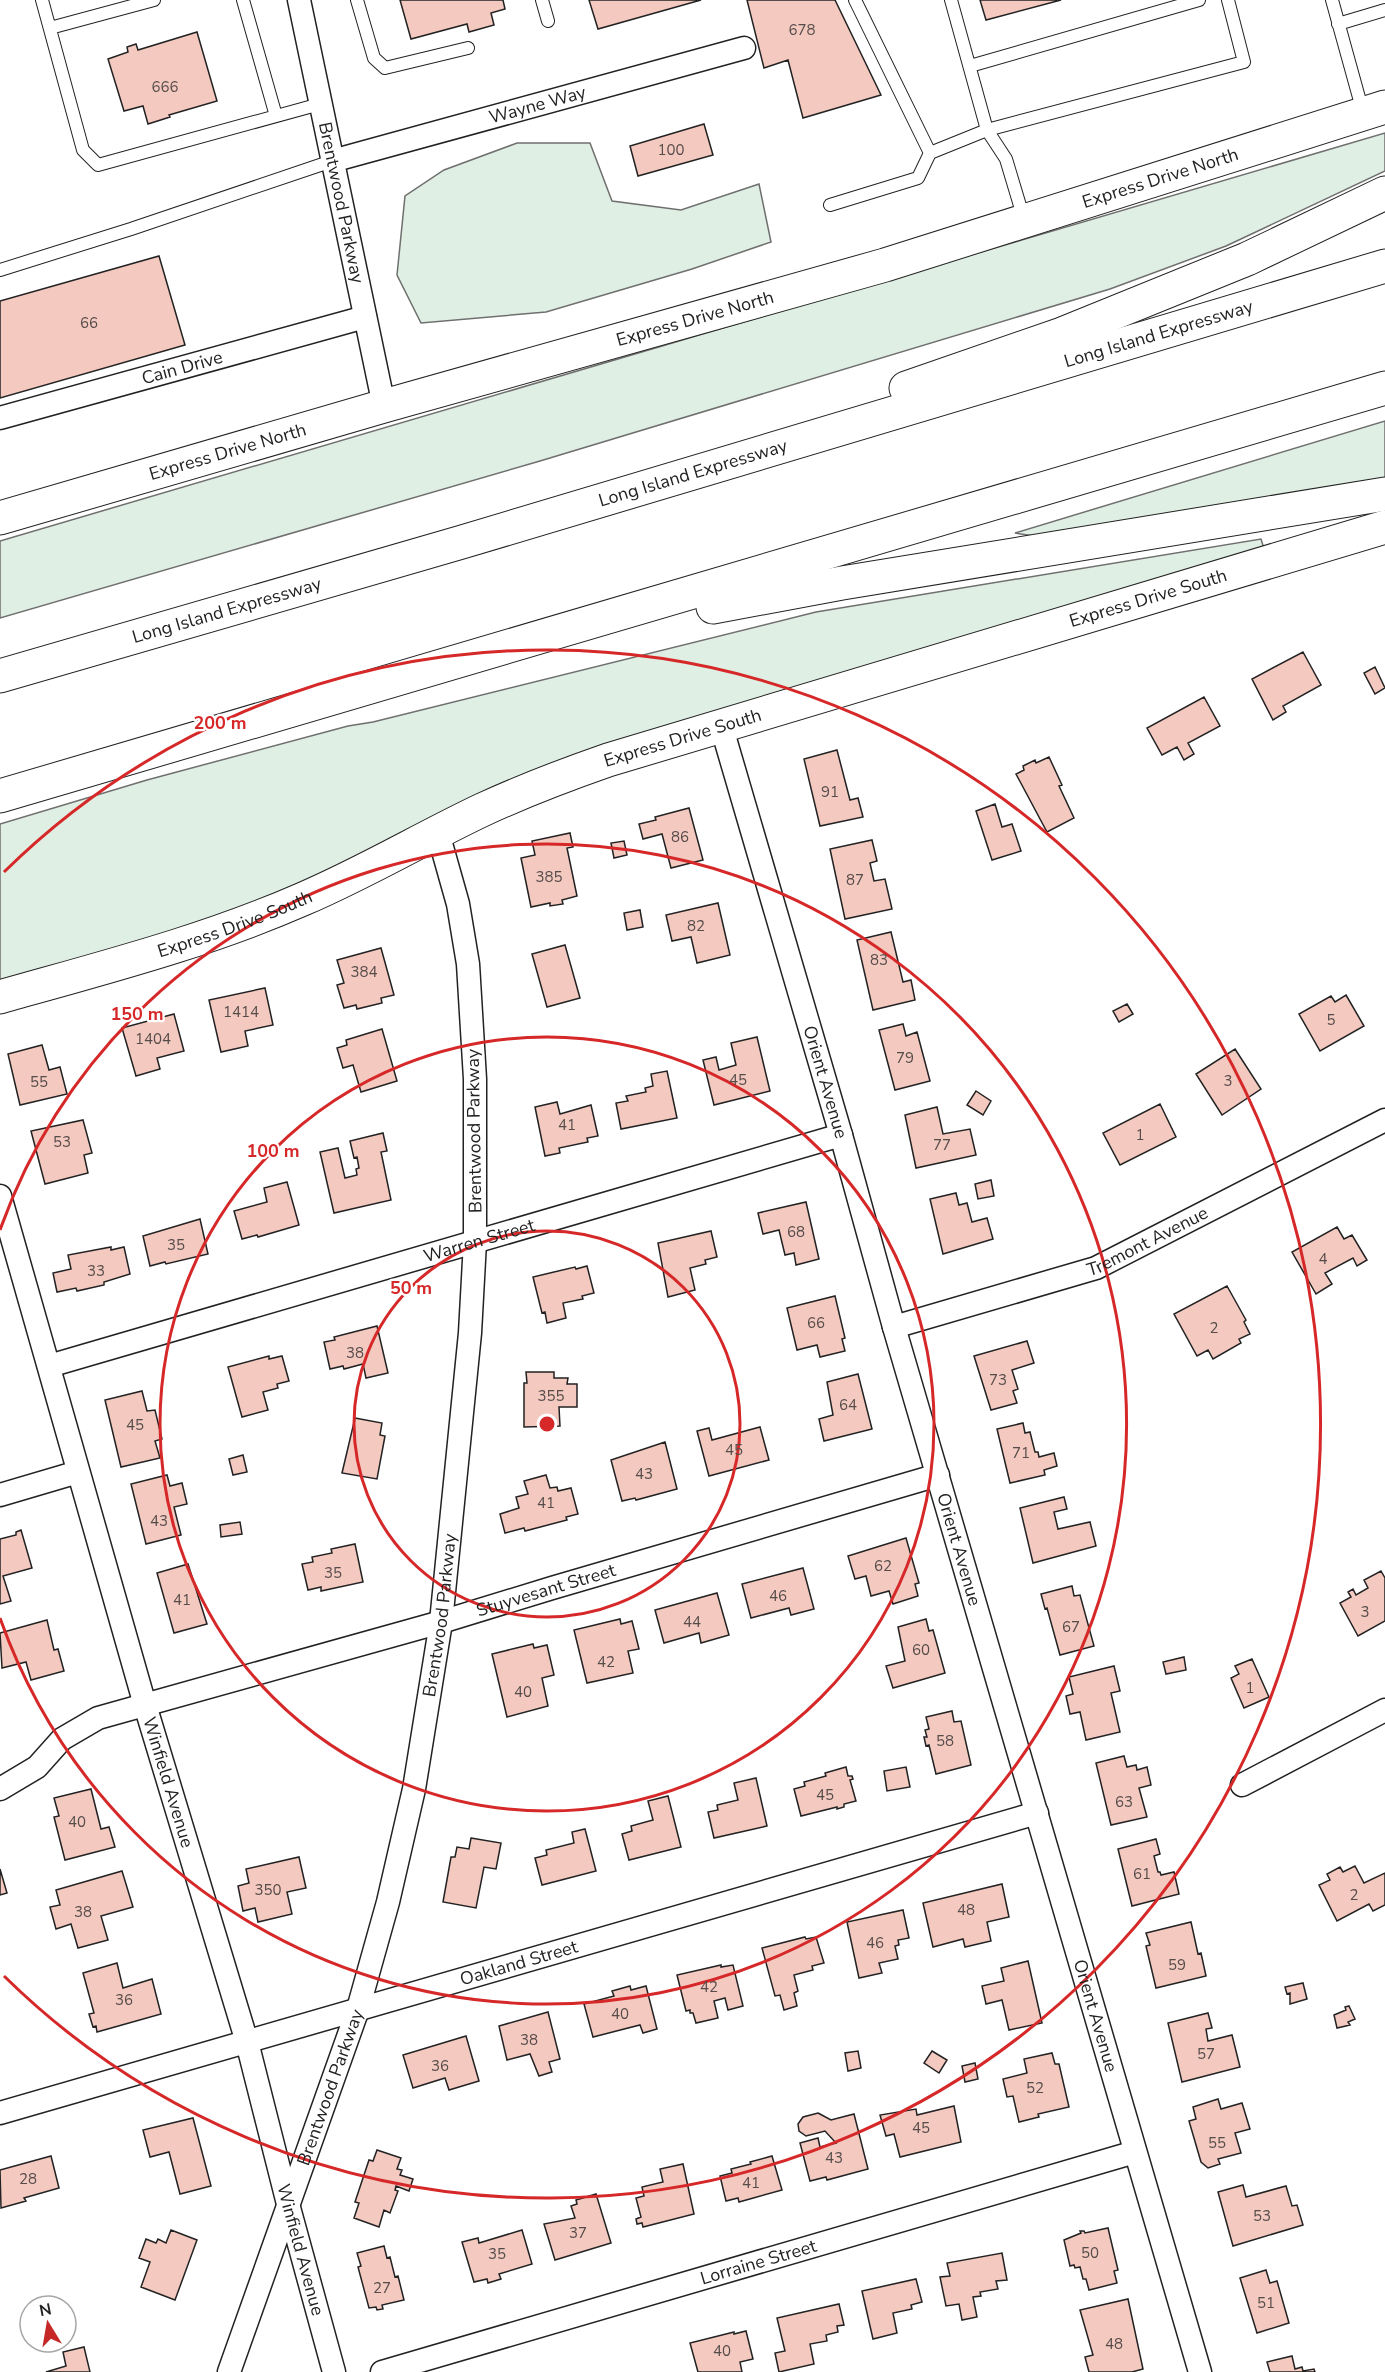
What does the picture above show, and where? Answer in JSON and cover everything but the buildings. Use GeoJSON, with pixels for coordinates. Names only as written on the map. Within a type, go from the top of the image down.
{"type":"FeatureCollection","features":[{"type":"Feature","properties":{"kind":"main road","name":"Express Drive North"},"geometry":{"type":"LineString","coordinates":[[0,518],[384,406],[862,271],[1374,110]]}},
{"type":"Feature","properties":{"kind":"main road"},"geometry":{"type":"LineString","coordinates":[[462,542],[1062,334],[1247,259],[1385,193]]}},
{"type":"Feature","properties":{"kind":"main road","name":"Long Island Expressway"},"geometry":{"type":"LineString","coordinates":[[0,676],[462,542],[1385,266]]}},
{"type":"Feature","properties":{"kind":"main road"},"geometry":{"type":"LineString","coordinates":[[0,796],[1385,388]]}},
{"type":"Feature","properties":{"kind":"main road"},"geometry":{"type":"LineString","coordinates":[[260,720],[710,608],[842,583],[1385,494]]}},
{"type":"Feature","properties":{"kind":"main road","name":"Express Drive South"},"geometry":{"type":"LineString","coordinates":[[0,997],[179,945],[264,916],[346,879],[481,810],[561,776],[722,725],[1198,585],[1385,527]]}},
{"type":"Feature","properties":{"kind":"street","name":"Brentwood Parkway"},"geometry":{"type":"LineString","coordinates":[[299,0],[384,406]]}},
{"type":"Feature","properties":{"kind":"street","name":"Wayne Way"},"geometry":{"type":"LineString","coordinates":[[332,161],[744,48]]}},
{"type":"Feature","properties":{"kind":"street","name":"Cain Drive"},"geometry":{"type":"LineString","coordinates":[[0,418],[365,317]]}},
{"type":"Feature","properties":{"kind":"street","name":"Orient Avenue"},"geometry":{"type":"LineString","coordinates":[[722,725],[842,1135],[894,1327],[1200,2372]]}},
{"type":"Feature","properties":{"kind":"street","name":"Brentwood Parkway"},"geometry":{"type":"LineString","coordinates":[[229,2372],[358,2008],[388,1902],[414,1789],[441,1622],[470,1334],[474,1242],[475,1080],[468,964],[458,904],[438,833]]}},
{"type":"Feature","properties":{"kind":"street","name":"Tremont Avenue"},"geometry":{"type":"LineString","coordinates":[[894,1327],[1096,1268],[1385,1120]]}},
{"type":"Feature","properties":{"kind":"street","name":"Warren Street"},"geometry":{"type":"LineString","coordinates":[[49,1366],[842,1135]]}},
{"type":"Feature","properties":{"kind":"street","name":"Winfield Avenue"},"geometry":{"type":"LineString","coordinates":[[0,1196],[145,1705],[247,2042],[334,2372]]}},
{"type":"Feature","properties":{"kind":"street"},"geometry":{"type":"LineString","coordinates":[[0,1495],[78,1472]]}},
{"type":"Feature","properties":{"kind":"street","name":"Stuyvesant Street"},"geometry":{"type":"LineString","coordinates":[[0,1789],[36,1767],[62,1739],[98,1718],[441,1622],[552,1587],[939,1475]]}},
{"type":"Feature","properties":{"kind":"street"},"geometry":{"type":"LineString","coordinates":[[1242,1785],[1385,1710]]}},
{"type":"Feature","properties":{"kind":"street","name":"Oakland Street"},"geometry":{"type":"LineString","coordinates":[[0,2114],[358,2008],[1037,1813]]}},
{"type":"Feature","properties":{"kind":"street","name":"Lorraine Street"},"geometry":{"type":"LineString","coordinates":[[382,2372],[1135,2152]]}},
{"type":"Feature","properties":{"kind":"lane"},"geometry":{"type":"LineString","coordinates":[[42,0],[83,150],[98,165],[320,104]]}},
{"type":"Feature","properties":{"kind":"lane"},"geometry":{"type":"LineString","coordinates":[[50,28],[154,0]]}},
{"type":"Feature","properties":{"kind":"lane"},"geometry":{"type":"LineString","coordinates":[[243,0],[276,116]]}},
{"type":"Feature","properties":{"kind":"lane"},"geometry":{"type":"LineString","coordinates":[[357,0],[374,58],[385,68],[468,48]]}},
{"type":"Feature","properties":{"kind":"lane"},"geometry":{"type":"LineString","coordinates":[[542,0],[548,21]]}},
{"type":"Feature","properties":{"kind":"lane"},"geometry":{"type":"LineString","coordinates":[[855,0],[930,153]]}},
{"type":"Feature","properties":{"kind":"lane"},"geometry":{"type":"LineString","coordinates":[[951,0],[987,130],[1006,159],[1024,220]]}},
{"type":"Feature","properties":{"kind":"lane"},"geometry":{"type":"LineString","coordinates":[[970,66],[1199,0]]}},
{"type":"Feature","properties":{"kind":"lane"},"geometry":{"type":"LineString","coordinates":[[830,205],[918,178],[930,153],[987,130],[1244,62],[1228,0]]}},
{"type":"Feature","properties":{"kind":"lane"},"geometry":{"type":"LineString","coordinates":[[1332,0],[1338,24],[1374,110]]}},
{"type":"Feature","properties":{"kind":"lane"},"geometry":{"type":"LineString","coordinates":[[1338,24],[1385,10]]}},
{"type":"Feature","properties":{"kind":"lane"},"geometry":{"type":"LineString","coordinates":[[0,270],[131,230],[332,161]]}},
{"type":"Feature","properties":{"kind":"green space"},"geometry":{"type":"Polygon","coordinates":[[[1385,133],[1385,171],[1226,246],[1110,289],[540,461],[0,618],[0,541],[1385,133]]]}},
{"type":"Feature","properties":{"kind":"green space"},"geometry":{"type":"Polygon","coordinates":[[[517,143],[590,143],[612,201],[681,210],[759,184],[771,242],[692,269],[546,312],[421,323],[397,275],[405,196],[444,170],[517,143]]]}},
{"type":"Feature","properties":{"kind":"green space"},"geometry":{"type":"Polygon","coordinates":[[[1385,421],[1385,480],[1047,538],[1015,533],[1385,421]]]}},
{"type":"Feature","properties":{"kind":"green space"},"geometry":{"type":"Polygon","coordinates":[[[1261,539],[1265,552],[580,757],[321,880],[221,917],[0,984],[0,824],[147,780],[348,726],[373,722],[816,612],[1261,539]]]}}]}
